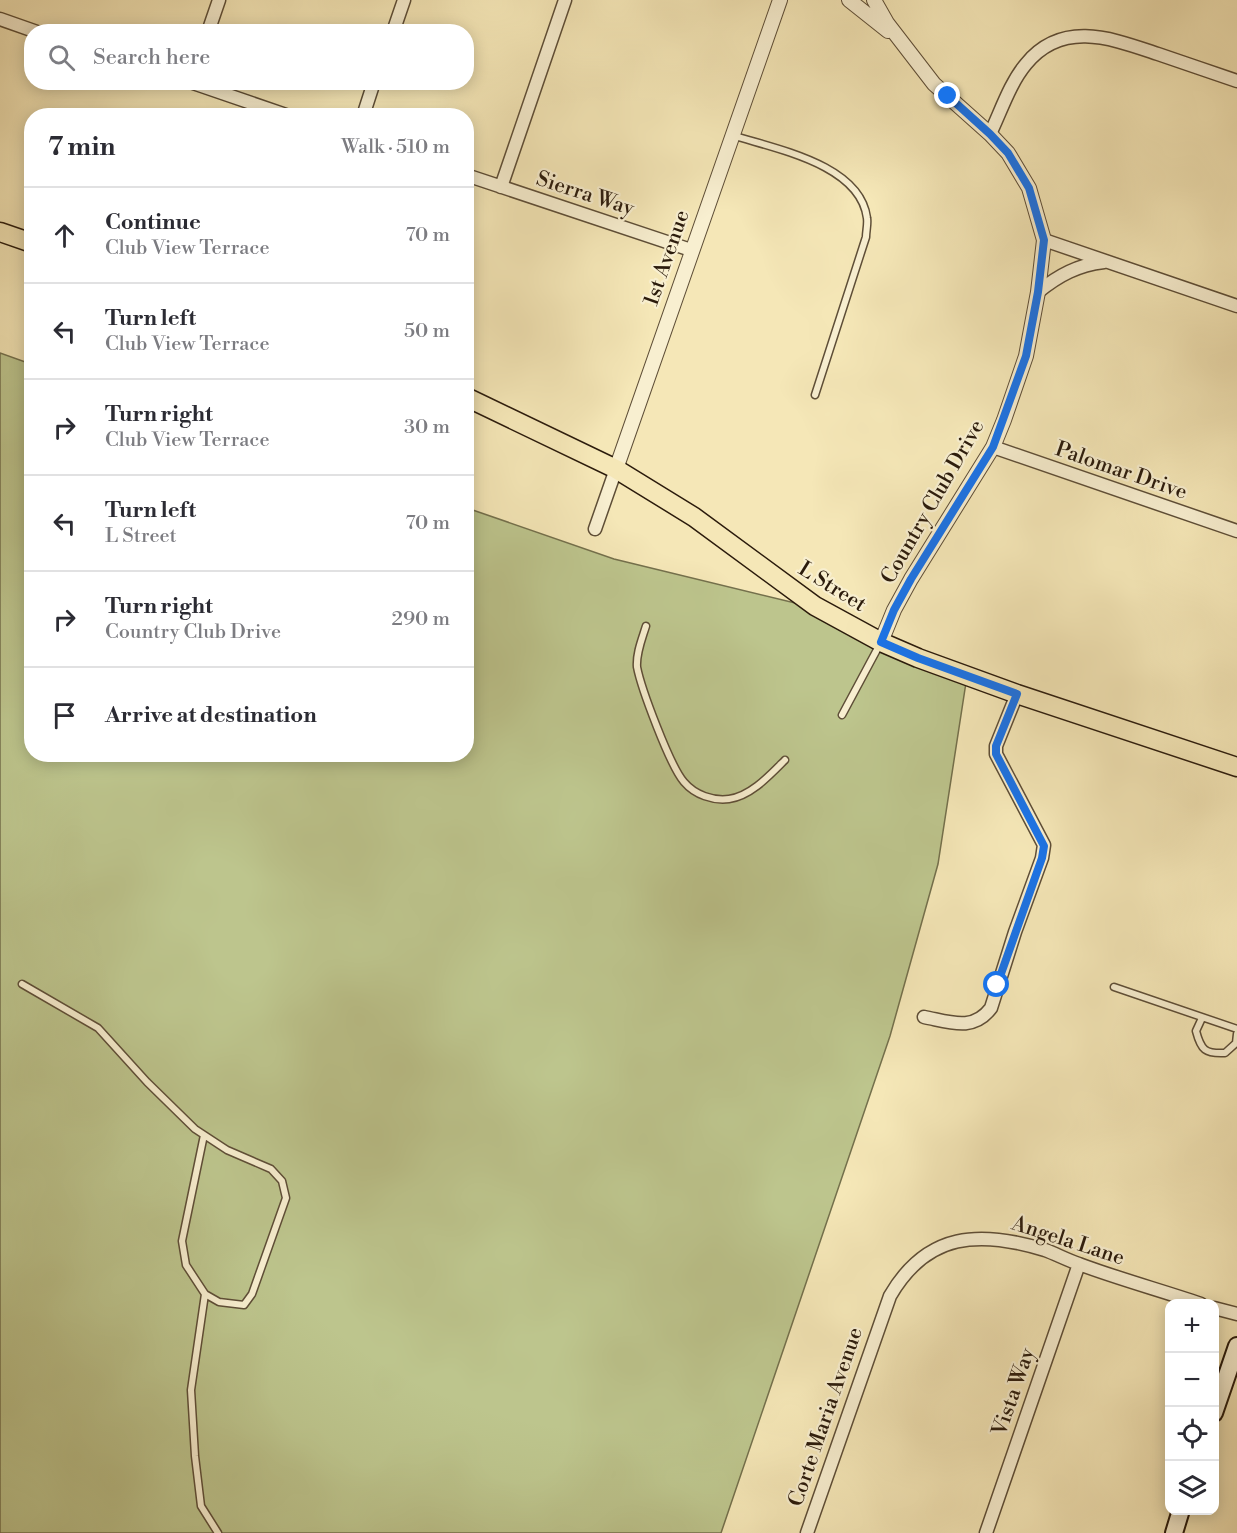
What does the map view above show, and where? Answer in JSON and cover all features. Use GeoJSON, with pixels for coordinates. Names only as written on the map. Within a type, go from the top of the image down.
{"type":"FeatureCollection","features":[{"type":"Feature","properties":{"kind":"main road"},"geometry":{"type":"LineString","coordinates":[[0,232],[24,240]]}},
{"type":"Feature","properties":{"kind":"main road","name":"L Street"},"geometry":{"type":"LineString","coordinates":[[474,401],[616,469],[694,517],[816,606],[881,642],[1017,694],[1237,766]]}},
{"type":"Feature","properties":{"kind":"main road"},"geometry":{"type":"LineString","coordinates":[[1217,1407],[1237,1346]]}},
{"type":"Feature","properties":{"kind":"main road"},"geometry":{"type":"LineString","coordinates":[[1174,1533],[1179,1515]]}},
{"type":"Feature","properties":{"kind":"street"},"geometry":{"type":"LineString","coordinates":[[211,24],[219,0]]}},
{"type":"Feature","properties":{"kind":"street"},"geometry":{"type":"LineString","coordinates":[[396,24],[404,0]]}},
{"type":"Feature","properties":{"kind":"street"},"geometry":{"type":"LineString","coordinates":[[501,187],[565,0]]}},
{"type":"Feature","properties":{"kind":"street","name":"1st Avenue"},"geometry":{"type":"LineString","coordinates":[[595,529],[780,0]]}},
{"type":"Feature","properties":{"kind":"street","name":"Country Club Drive"},"geometry":{"type":"LineString","coordinates":[[849,0],[900,39]]}},
{"type":"Feature","properties":{"kind":"street","name":"Country Club Drive"},"geometry":{"type":"LineString","coordinates":[[874,0],[934,84],[1008,153],[1029,188],[1044,240],[1038,292],[1026,356],[993,447],[911,579],[894,610],[881,642]]}},
{"type":"Feature","properties":{"kind":"street"},"geometry":{"type":"LineString","coordinates":[[0,19],[24,27]]}},
{"type":"Feature","properties":{"kind":"street"},"geometry":{"type":"LineString","coordinates":[[990,134],[1016,80],[1027,63],[1049,45],[1074,36],[1113,39],[1237,81]]}},
{"type":"Feature","properties":{"kind":"street"},"geometry":{"type":"LineString","coordinates":[[211,90],[265,108]]}},
{"type":"Feature","properties":{"kind":"street"},"geometry":{"type":"LineString","coordinates":[[366,108],[371,90]]}},
{"type":"Feature","properties":{"kind":"street","name":"Sierra Way"},"geometry":{"type":"LineString","coordinates":[[474,178],[691,250]]}},
{"type":"Feature","properties":{"kind":"street"},"geometry":{"type":"LineString","coordinates":[[1044,240],[1237,306]]}},
{"type":"Feature","properties":{"kind":"street"},"geometry":{"type":"LineString","coordinates":[[1038,292],[1054,279],[1076,267],[1109,262]]}},
{"type":"Feature","properties":{"kind":"street","name":"Palomar Drive"},"geometry":{"type":"LineString","coordinates":[[993,447],[1237,531]]}},
{"type":"Feature","properties":{"kind":"street"},"geometry":{"type":"LineString","coordinates":[[924,1017],[965,1024],[983,1018],[991,1008],[1042,858],[1044,846],[996,754],[996,746],[1017,694]]}},
{"type":"Feature","properties":{"kind":"street","name":"Angela Lane"},"geometry":{"type":"LineString","coordinates":[[883,1314],[890,1296],[906,1272],[927,1254],[952,1243],[979,1238],[998,1238],[1046,1250],[1079,1264],[1186,1299]]}},
{"type":"Feature","properties":{"kind":"street","name":"Vista Way"},"geometry":{"type":"LineString","coordinates":[[986,1533],[1079,1264]]}},
{"type":"Feature","properties":{"kind":"street"},"geometry":{"type":"LineString","coordinates":[[1219,1309],[1237,1314]]}},
{"type":"Feature","properties":{"kind":"street","name":"Corte Maria Avenue"},"geometry":{"type":"LineString","coordinates":[[808,1533],[883,1314]]}},
{"type":"Feature","properties":{"kind":"lane"},"geometry":{"type":"LineString","coordinates":[[732,135],[805,158],[830,169],[850,185],[859,197],[867,218],[866,237],[815,395]]}},
{"type":"Feature","properties":{"kind":"lane"},"geometry":{"type":"LineString","coordinates":[[646,626],[639,647],[637,665],[657,726],[683,782],[694,792],[711,799],[730,799],[748,792],[785,760]]}},
{"type":"Feature","properties":{"kind":"lane"},"geometry":{"type":"LineString","coordinates":[[842,715],[881,642]]}},
{"type":"Feature","properties":{"kind":"lane"},"geometry":{"type":"LineString","coordinates":[[22,984],[98,1028],[147,1082],[195,1129],[227,1150],[271,1169],[282,1181],[286,1197],[252,1294],[244,1305],[219,1302],[205,1294],[186,1265],[182,1241],[204,1135]]}},
{"type":"Feature","properties":{"kind":"lane"},"geometry":{"type":"LineString","coordinates":[[1114,987],[1237,1029]]}},
{"type":"Feature","properties":{"kind":"lane"},"geometry":{"type":"LineString","coordinates":[[1202,1018],[1196,1031],[1199,1045],[1211,1053],[1225,1053],[1236,1043],[1237,1034]]}},
{"type":"Feature","properties":{"kind":"lane"},"geometry":{"type":"LineString","coordinates":[[205,1294],[191,1390],[201,1506],[218,1533]]}},
{"type":"Feature","properties":{"kind":"green space"},"geometry":{"type":"Polygon","coordinates":[[[0,353],[24,362],[24,762],[474,762],[474,510],[614,559],[820,609],[967,676],[938,864],[890,1036],[721,1533],[0,1533],[0,353]]]}},
{"type":"Feature","properties":{"kind":"route"},"geometry":{"type":"LineString","coordinates":[[948,96],[1008,153],[1029,188],[1044,240],[1038,292],[1026,356],[993,447],[911,579],[894,610],[881,642],[1017,694],[996,746],[996,754],[1044,846],[1042,858],[997,985]]}}]}
